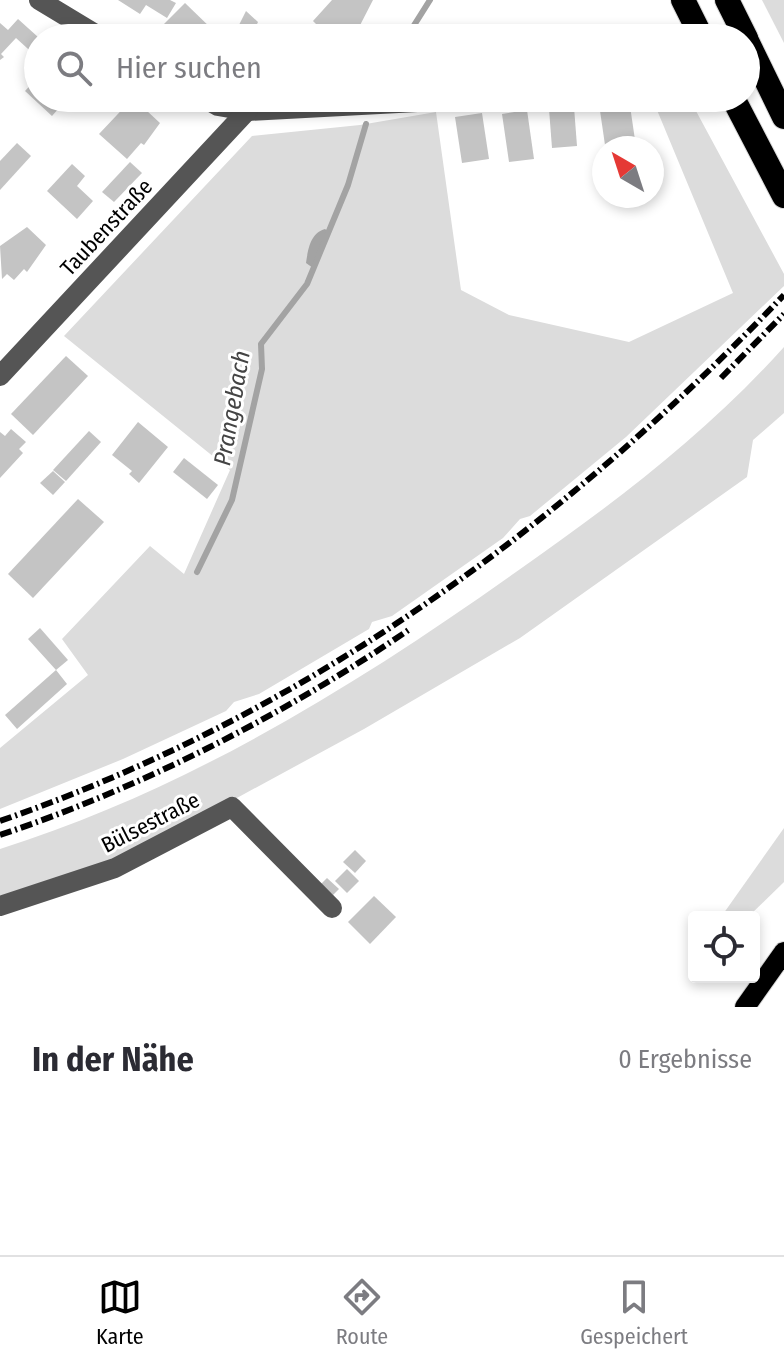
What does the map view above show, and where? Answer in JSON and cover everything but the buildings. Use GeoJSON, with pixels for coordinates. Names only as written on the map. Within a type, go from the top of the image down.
{"type":"FeatureCollection","features":[{"type":"Feature","properties":{"kind":"highway"},"geometry":{"type":"LineString","coordinates":[[683,0],[695,24]]}},
{"type":"Feature","properties":{"kind":"highway"},"geometry":{"type":"LineString","coordinates":[[727,0],[739,24]]}},
{"type":"Feature","properties":{"kind":"highway"},"geometry":{"type":"LineString","coordinates":[[760,67],[784,117]]}},
{"type":"Feature","properties":{"kind":"highway"},"geometry":{"type":"LineString","coordinates":[[740,112],[784,196]]}},
{"type":"Feature","properties":{"kind":"main road"},"geometry":{"type":"LineString","coordinates":[[745,1007],[784,952]]}},
{"type":"Feature","properties":{"kind":"street"},"geometry":{"type":"LineString","coordinates":[[39,0],[79,24]]}},
{"type":"Feature","properties":{"kind":"street","name":"Taubenstraße"},"geometry":{"type":"LineString","coordinates":[[0,376],[244,112]]}},
{"type":"Feature","properties":{"kind":"street","name":"Bülsestraße"},"geometry":{"type":"LineString","coordinates":[[0,906],[115,868],[232,807],[332,908]]}},
{"type":"Feature","properties":{"kind":"shaded area"},"geometry":{"type":"Polygon","coordinates":[[[762,0],[784,0],[784,43],[762,0]]]}},
{"type":"Feature","properties":{"kind":"shaded area"},"geometry":{"type":"Polygon","coordinates":[[[436,112],[461,290],[509,315],[629,342],[733,293],[658,112],[697,112],[784,274],[784,286],[626,437],[530,516],[520,519],[503,538],[392,616],[372,622],[369,629],[259,694],[234,702],[226,711],[123,759],[0,809],[0,748],[88,675],[62,639],[150,546],[184,574],[230,470],[64,336],[252,136],[360,125],[436,112]]]}},
{"type":"Feature","properties":{"kind":"shaded area"},"geometry":{"type":"Polygon","coordinates":[[[325,229],[329,232],[313,268],[306,263],[309,248],[316,234],[325,229]]]}},
{"type":"Feature","properties":{"kind":"shaded area"},"geometry":{"type":"Polygon","coordinates":[[[784,347],[784,413],[753,440],[747,477],[520,638],[364,729],[235,799],[109,861],[0,897],[0,849],[137,797],[204,765],[268,731],[395,655],[623,494],[722,410],[784,347]]]}},
{"type":"Feature","properties":{"kind":"shaded area"},"geometry":{"type":"Polygon","coordinates":[[[784,828],[784,882],[754,911],[725,911],[784,828]]]}},
{"type":"Feature","properties":{"kind":"waterway","name":"Prangebach"},"geometry":{"type":"LineString","coordinates":[[415,24],[430,0]]}},
{"type":"Feature","properties":{"kind":"waterway","name":"Prangebach"},"geometry":{"type":"LineString","coordinates":[[197,572],[232,500],[262,369],[261,344],[307,284],[348,185],[366,124]]}},
{"type":"Feature","properties":{"kind":"railway"},"geometry":{"type":"LineString","coordinates":[[0,821],[112,777],[220,727],[324,669],[424,605],[519,535],[611,460],[699,380],[784,295]]}},
{"type":"Feature","properties":{"kind":"railway"},"geometry":{"type":"LineString","coordinates":[[721,378],[784,314]]}},
{"type":"Feature","properties":{"kind":"railway"},"geometry":{"type":"LineString","coordinates":[[0,835],[107,795],[212,746],[314,690],[410,629]]}}]}
